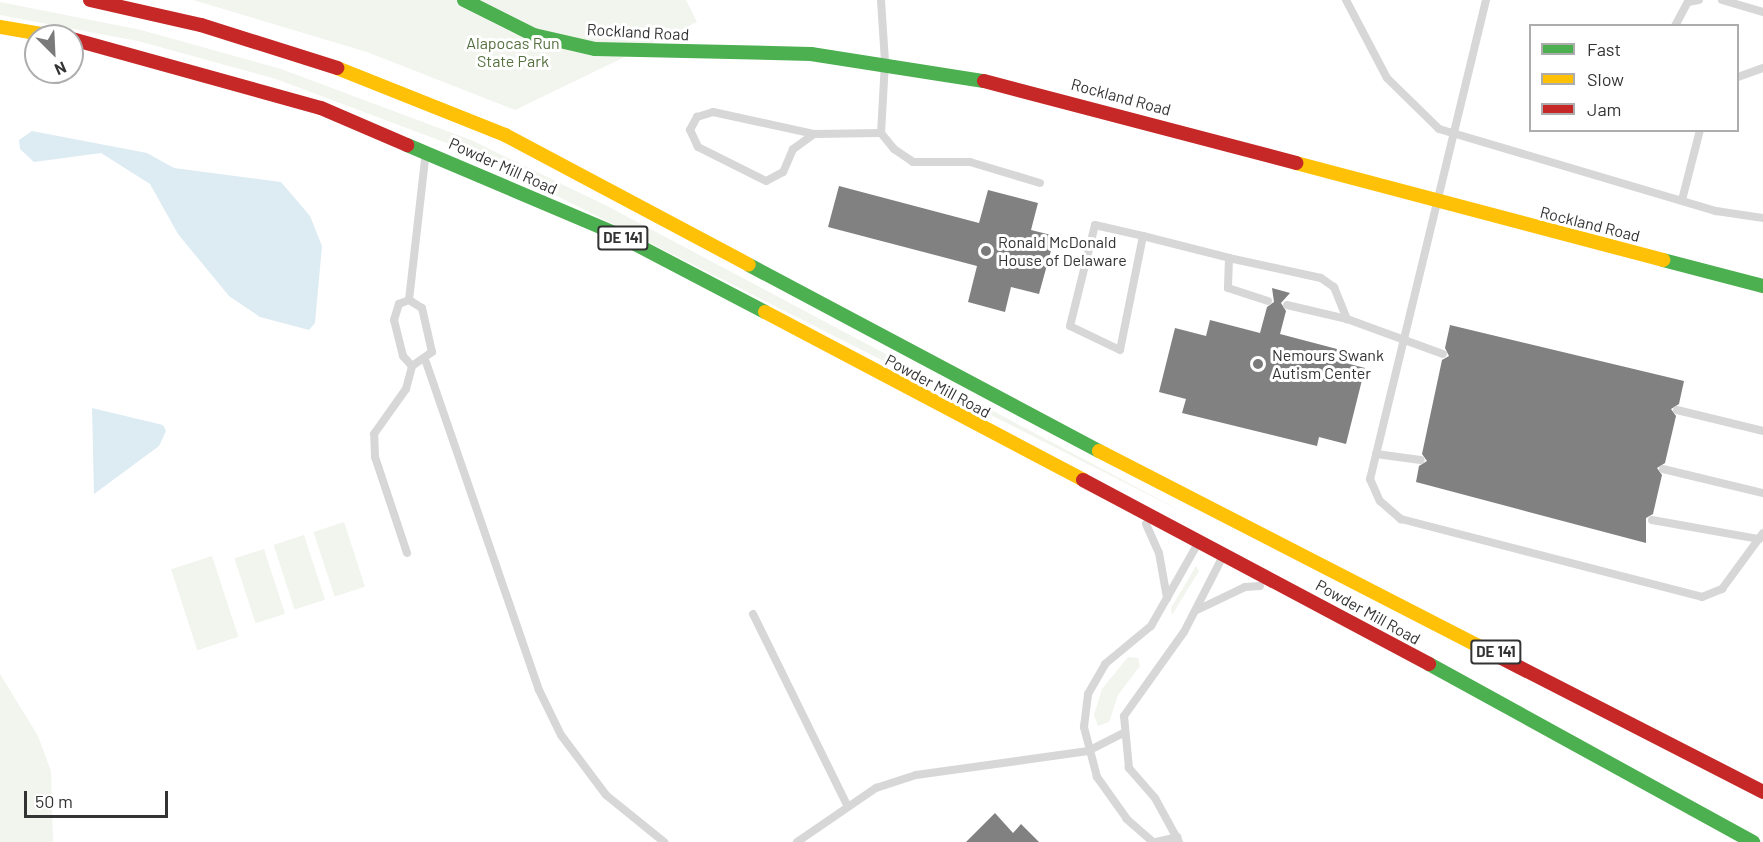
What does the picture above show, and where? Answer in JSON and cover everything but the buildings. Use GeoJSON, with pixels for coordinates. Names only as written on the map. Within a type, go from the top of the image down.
{"type":"FeatureCollection","features":[{"type":"Feature","properties":{"kind":"main road","name":"Powder Mill Road"},"geometry":{"type":"LineString","coordinates":[[90,0],[201,25],[319,61],[505,135],[1224,522],[1763,792]]}},
{"type":"Feature","properties":{"kind":"main road","name":"Rockland Road"},"geometry":{"type":"LineString","coordinates":[[464,0],[534,35],[596,49],[811,54],[885,62],[1128,115],[1439,203],[1763,286]]}},
{"type":"Feature","properties":{"kind":"main road"},"geometry":{"type":"LineString","coordinates":[[0,27],[24,31]]}},
{"type":"Feature","properties":{"kind":"main road","name":"Powder Mill Road"},"geometry":{"type":"LineString","coordinates":[[84,42],[236,82],[426,150],[614,233],[1198,543],[1224,551],[1280,584],[1754,842]]}},
{"type":"Feature","properties":{"kind":"lane"},"geometry":{"type":"LineString","coordinates":[[881,0],[885,62],[881,133]]}},
{"type":"Feature","properties":{"kind":"lane"},"geometry":{"type":"LineString","coordinates":[[1346,0],[1387,78],[1414,110],[1455,136],[1682,200],[1763,218]]}},
{"type":"Feature","properties":{"kind":"lane"},"geometry":{"type":"LineString","coordinates":[[1486,0],[1439,203],[1370,479],[1380,501],[1401,519],[1702,597],[1722,590],[1761,536],[1652,520]]}},
{"type":"Feature","properties":{"kind":"lane"},"geometry":{"type":"LineString","coordinates":[[1676,24],[1688,2],[1699,0]]}},
{"type":"Feature","properties":{"kind":"lane"},"geometry":{"type":"LineString","coordinates":[[1722,0],[1763,12]]}},
{"type":"Feature","properties":{"kind":"lane"},"geometry":{"type":"LineString","coordinates":[[1739,76],[1763,68]]}},
{"type":"Feature","properties":{"kind":"lane"},"geometry":{"type":"LineString","coordinates":[[814,134],[793,149],[783,172],[766,181],[698,147],[690,130],[697,117],[713,112],[814,134],[881,133],[913,162],[970,162],[1040,183]]}},
{"type":"Feature","properties":{"kind":"lane"},"geometry":{"type":"LineString","coordinates":[[1682,200],[1699,132]]}},
{"type":"Feature","properties":{"kind":"lane"},"geometry":{"type":"LineString","coordinates":[[409,300],[426,150]]}},
{"type":"Feature","properties":{"kind":"lane"},"geometry":{"type":"LineString","coordinates":[[1143,236],[1120,350],[1070,326],[1095,225],[1143,236],[1229,258],[1321,278],[1334,287],[1347,319]]}},
{"type":"Feature","properties":{"kind":"lane"},"geometry":{"type":"LineString","coordinates":[[1229,258],[1228,288],[1268,300]]}},
{"type":"Feature","properties":{"kind":"lane"},"geometry":{"type":"LineString","coordinates":[[409,300],[422,308],[432,352],[426,362],[412,366]]}},
{"type":"Feature","properties":{"kind":"lane"},"geometry":{"type":"LineString","coordinates":[[409,300],[399,304],[393,320],[403,356],[412,366]]}},
{"type":"Feature","properties":{"kind":"lane"},"geometry":{"type":"LineString","coordinates":[[1287,305],[1347,319],[1443,354]]}},
{"type":"Feature","properties":{"kind":"lane"},"geometry":{"type":"LineString","coordinates":[[426,362],[539,690],[561,735],[606,795],[664,842]]}},
{"type":"Feature","properties":{"kind":"lane"},"geometry":{"type":"LineString","coordinates":[[407,553],[375,457],[374,434],[406,389],[412,366]]}},
{"type":"Feature","properties":{"kind":"lane"},"geometry":{"type":"LineString","coordinates":[[1677,410],[1763,431]]}},
{"type":"Feature","properties":{"kind":"lane"},"geometry":{"type":"LineString","coordinates":[[1376,454],[1421,460]]}},
{"type":"Feature","properties":{"kind":"lane"},"geometry":{"type":"LineString","coordinates":[[1663,469],[1763,493]]}},
{"type":"Feature","properties":{"kind":"lane"},"geometry":{"type":"LineString","coordinates":[[1141,512],[1159,553],[1167,598]]}},
{"type":"Feature","properties":{"kind":"lane"},"geometry":{"type":"LineString","coordinates":[[1212,530],[1198,543],[1151,626],[1105,664],[1096,678],[1084,726],[1088,751],[1105,793],[1155,842],[1177,840],[1129,768],[1122,734],[1128,706],[1197,610],[1224,551]]}},
{"type":"Feature","properties":{"kind":"lane"},"geometry":{"type":"LineString","coordinates":[[1197,610],[1245,587],[1280,584]]}},
{"type":"Feature","properties":{"kind":"lane"},"geometry":{"type":"LineString","coordinates":[[753,614],[846,803]]}},
{"type":"Feature","properties":{"kind":"lane"},"geometry":{"type":"LineString","coordinates":[[797,842],[846,803],[916,775],[1088,751],[1122,734]]}},
{"type":"Feature","properties":{"kind":"green space","name":"Alapocas Run State Park"},"geometry":{"type":"Polygon","coordinates":[[[193,0],[686,0],[697,22],[515,110],[367,52],[193,0]]]}},
{"type":"Feature","properties":{"kind":"green space"},"geometry":{"type":"Polygon","coordinates":[[[0,2],[141,30],[281,69],[471,140],[609,207],[1189,515],[468,151],[276,79],[138,41],[84,31],[84,24],[48,24],[0,15],[0,2]]]}},
{"type":"Feature","properties":{"kind":"green space"},"geometry":{"type":"Polygon","coordinates":[[[344,522],[365,587],[335,597],[314,532],[344,522]]]}},
{"type":"Feature","properties":{"kind":"green space"},"geometry":{"type":"Polygon","coordinates":[[[304,535],[325,600],[295,610],[274,545],[304,535]]]}},
{"type":"Feature","properties":{"kind":"green space"},"geometry":{"type":"Polygon","coordinates":[[[264,549],[285,614],[256,623],[235,559],[264,549]]]}},
{"type":"Feature","properties":{"kind":"green space"},"geometry":{"type":"Polygon","coordinates":[[[212,556],[238,637],[197,650],[171,569],[212,556]]]}},
{"type":"Feature","properties":{"kind":"green space"},"geometry":{"type":"Polygon","coordinates":[[[1196,566],[1199,571],[1172,615],[1171,608],[1196,566]]]}},
{"type":"Feature","properties":{"kind":"green space"},"geometry":{"type":"Polygon","coordinates":[[[1128,657],[1138,658],[1140,666],[1118,695],[1109,722],[1098,726],[1094,715],[1102,689],[1128,657]]]}},
{"type":"Feature","properties":{"kind":"green space"},"geometry":{"type":"Polygon","coordinates":[[[0,674],[38,736],[51,771],[53,842],[0,842],[0,674]]]}},
{"type":"Feature","properties":{"kind":"shaded area"},"geometry":{"type":"Polygon","coordinates":[[[32,131],[147,153],[174,168],[281,182],[310,216],[322,246],[315,323],[309,330],[260,317],[229,296],[178,234],[150,184],[101,153],[34,162],[20,149],[19,140],[32,131]]]}},
{"type":"Feature","properties":{"kind":"shaded area"},"geometry":{"type":"Polygon","coordinates":[[[92,408],[163,425],[166,431],[159,446],[94,494],[92,408]]]}},
{"type":"Feature","properties":{"kind":"traffic: fast"},"geometry":{"type":"LineString","coordinates":[[464,0],[534,35],[595,49],[811,54],[984,81]]}},
{"type":"Feature","properties":{"kind":"traffic: fast"},"geometry":{"type":"LineString","coordinates":[[407,145],[614,233],[765,312]]}},
{"type":"Feature","properties":{"kind":"traffic: fast"},"geometry":{"type":"LineString","coordinates":[[1663,260],[1763,286]]}},
{"type":"Feature","properties":{"kind":"traffic: fast"},"geometry":{"type":"LineString","coordinates":[[749,265],[1099,451]]}},
{"type":"Feature","properties":{"kind":"traffic: fast"},"geometry":{"type":"LineString","coordinates":[[1429,664],[1753,842]]}},
{"type":"Feature","properties":{"kind":"traffic: slow"},"geometry":{"type":"LineString","coordinates":[[0,27],[24,31]]}},
{"type":"Feature","properties":{"kind":"traffic: slow"},"geometry":{"type":"LineString","coordinates":[[337,68],[505,135],[749,265]]}},
{"type":"Feature","properties":{"kind":"traffic: slow"},"geometry":{"type":"LineString","coordinates":[[1296,163],[1663,260]]}},
{"type":"Feature","properties":{"kind":"traffic: slow"},"geometry":{"type":"LineString","coordinates":[[765,312],[1083,480]]}},
{"type":"Feature","properties":{"kind":"traffic: slow"},"geometry":{"type":"LineString","coordinates":[[1099,451],[1482,648]]}},
{"type":"Feature","properties":{"kind":"traffic: jam"},"geometry":{"type":"LineString","coordinates":[[90,0],[201,25],[337,68]]}},
{"type":"Feature","properties":{"kind":"traffic: jam"},"geometry":{"type":"LineString","coordinates":[[84,42],[321,108],[407,145]]}},
{"type":"Feature","properties":{"kind":"traffic: jam"},"geometry":{"type":"LineString","coordinates":[[984,81],[1296,163]]}},
{"type":"Feature","properties":{"kind":"traffic: jam"},"geometry":{"type":"LineString","coordinates":[[1083,480],[1429,664]]}},
{"type":"Feature","properties":{"kind":"traffic: jam"},"geometry":{"type":"LineString","coordinates":[[1482,648],[1763,792]]}},
{"type":"Feature","properties":{"kind":"place","name":"Ronald McDonald House of Delaware"},"geometry":{"type":"Point","coordinates":[986,251]}},
{"type":"Feature","properties":{"kind":"place","name":"Nemours Swank Autism Center"},"geometry":{"type":"Point","coordinates":[1258,364]}}]}
